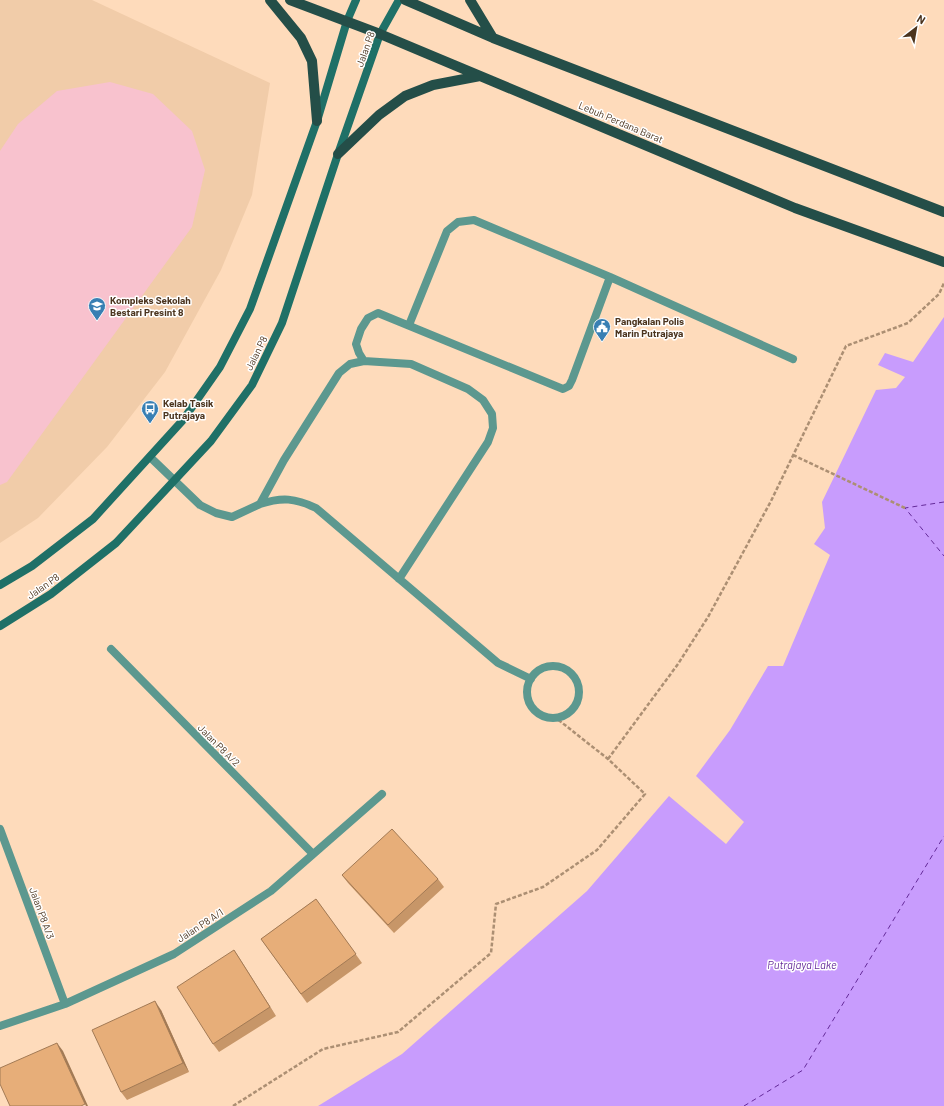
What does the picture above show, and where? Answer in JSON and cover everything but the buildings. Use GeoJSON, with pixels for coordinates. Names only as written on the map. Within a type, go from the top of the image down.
{"type":"FeatureCollection","features":[{"type":"Feature","properties":{"kind":"main road"},"geometry":{"type":"LineString","coordinates":[[270,0],[301,38],[312,61],[317,121]]}},
{"type":"Feature","properties":{"kind":"main road","name":"Lebuh Perdana Barat"},"geometry":{"type":"LineString","coordinates":[[290,0],[380,34],[794,208],[944,262]]}},
{"type":"Feature","properties":{"kind":"main road"},"geometry":{"type":"LineString","coordinates":[[405,0],[493,38],[944,212]]}},
{"type":"Feature","properties":{"kind":"main road"},"geometry":{"type":"LineString","coordinates":[[470,0],[493,38]]}},
{"type":"Feature","properties":{"kind":"main road"},"geometry":{"type":"LineString","coordinates":[[338,154],[379,115],[405,96],[433,85],[480,76]]}},
{"type":"Feature","properties":{"kind":"street"},"geometry":{"type":"LineString","coordinates":[[0,585],[32,566],[93,519],[183,420],[220,367],[250,309],[317,121],[347,22],[356,0]]}},
{"type":"Feature","properties":{"kind":"street","name":"Jalan P8"},"geometry":{"type":"LineString","coordinates":[[0,626],[50,594],[116,543],[211,441],[252,385],[282,323],[338,154],[380,34],[399,0]]}},
{"type":"Feature","properties":{"kind":"street"},"geometry":{"type":"LineString","coordinates":[[409,325],[447,232],[458,222],[474,220],[610,277],[793,359]]}},
{"type":"Feature","properties":{"kind":"street"},"geometry":{"type":"LineString","coordinates":[[364,361],[356,344],[361,329],[368,318],[378,313],[563,389],[569,386],[572,380],[610,277]]}},
{"type":"Feature","properties":{"kind":"street"},"geometry":{"type":"LineString","coordinates":[[260,504],[284,460],[339,373],[350,364],[364,361],[411,364],[468,389],[483,400],[492,414],[493,428],[488,442],[398,579]]}},
{"type":"Feature","properties":{"kind":"street"},"geometry":{"type":"LineString","coordinates":[[150,457],[200,505],[216,513],[232,517],[275,499],[303,501],[316,508],[498,663],[531,679]]}},
{"type":"Feature","properties":{"kind":"street","name":"Jalan P8 A/2"},"geometry":{"type":"LineString","coordinates":[[111,649],[313,854]]}},
{"type":"Feature","properties":{"kind":"street"},"geometry":{"type":"LineString","coordinates":[[555,666],[565,669],[572,674],[578,682],[580,692],[578,701],[573,709],[565,715],[556,718],[547,717],[538,713],[532,706],[528,697],[528,688],[531,679],[538,671],[546,667],[555,666]]}},
{"type":"Feature","properties":{"kind":"street","name":"Jalan P8 A/1"},"geometry":{"type":"LineString","coordinates":[[0,1026],[65,1004],[174,954],[271,891],[382,794]]}},
{"type":"Feature","properties":{"kind":"street","name":"Jalan P8 A/3"},"geometry":{"type":"LineString","coordinates":[[0,829],[65,1004]]}},
{"type":"Feature","properties":{"kind":"path"},"geometry":{"type":"LineString","coordinates":[[608,759],[678,664],[708,617],[771,501],[846,346],[908,323],[939,294],[944,283]]}},
{"type":"Feature","properties":{"kind":"path"},"geometry":{"type":"LineString","coordinates":[[793,456],[905,508]]}},
{"type":"Feature","properties":{"kind":"path"},"geometry":{"type":"LineString","coordinates":[[233,1106],[323,1049],[398,1032],[491,952],[496,904],[543,887],[597,850],[645,794],[608,759],[556,718]]}},
{"type":"Feature","properties":{"kind":"shaded area","name":"Kompleks Sekolah Bestari Presint 8"},"geometry":{"type":"Polygon","coordinates":[[[0,0],[92,0],[270,83],[252,195],[221,270],[165,372],[107,447],[38,518],[0,543],[0,0]]]}},
{"type":"Feature","properties":{"kind":"shaded area"},"geometry":{"type":"Polygon","coordinates":[[[110,82],[153,94],[192,131],[205,170],[192,227],[7,482],[0,485],[0,151],[18,124],[57,91],[110,82]]]}},
{"type":"Feature","properties":{"kind":"water","name":"Putrajaya Lake"},"geometry":{"type":"Polygon","coordinates":[[[944,317],[944,1106],[318,1106],[402,1054],[587,891],[669,796],[726,844],[744,822],[696,776],[730,730],[768,666],[783,666],[830,555],[814,544],[825,528],[822,502],[876,390],[896,388],[905,377],[878,365],[885,353],[913,362],[944,317]]]}},
{"type":"Feature","properties":{"kind":"ferry route"},"geometry":{"type":"LineString","coordinates":[[944,502],[905,508],[944,556]]}},
{"type":"Feature","properties":{"kind":"ferry route"},"geometry":{"type":"LineString","coordinates":[[744,1106],[803,1070],[944,836]]}},
{"type":"Feature","properties":{"kind":"place","name":"Kompleks Sekolah Bestari Presint 8"},"geometry":{"type":"Point","coordinates":[97,321]}},
{"type":"Feature","properties":{"kind":"place","name":"Pangkalan Polis Marin Putrajaya"},"geometry":{"type":"Point","coordinates":[602,342]}},
{"type":"Feature","properties":{"kind":"place","name":"Kelab Tasik Putrajaya"},"geometry":{"type":"Point","coordinates":[150,424]}}]}
